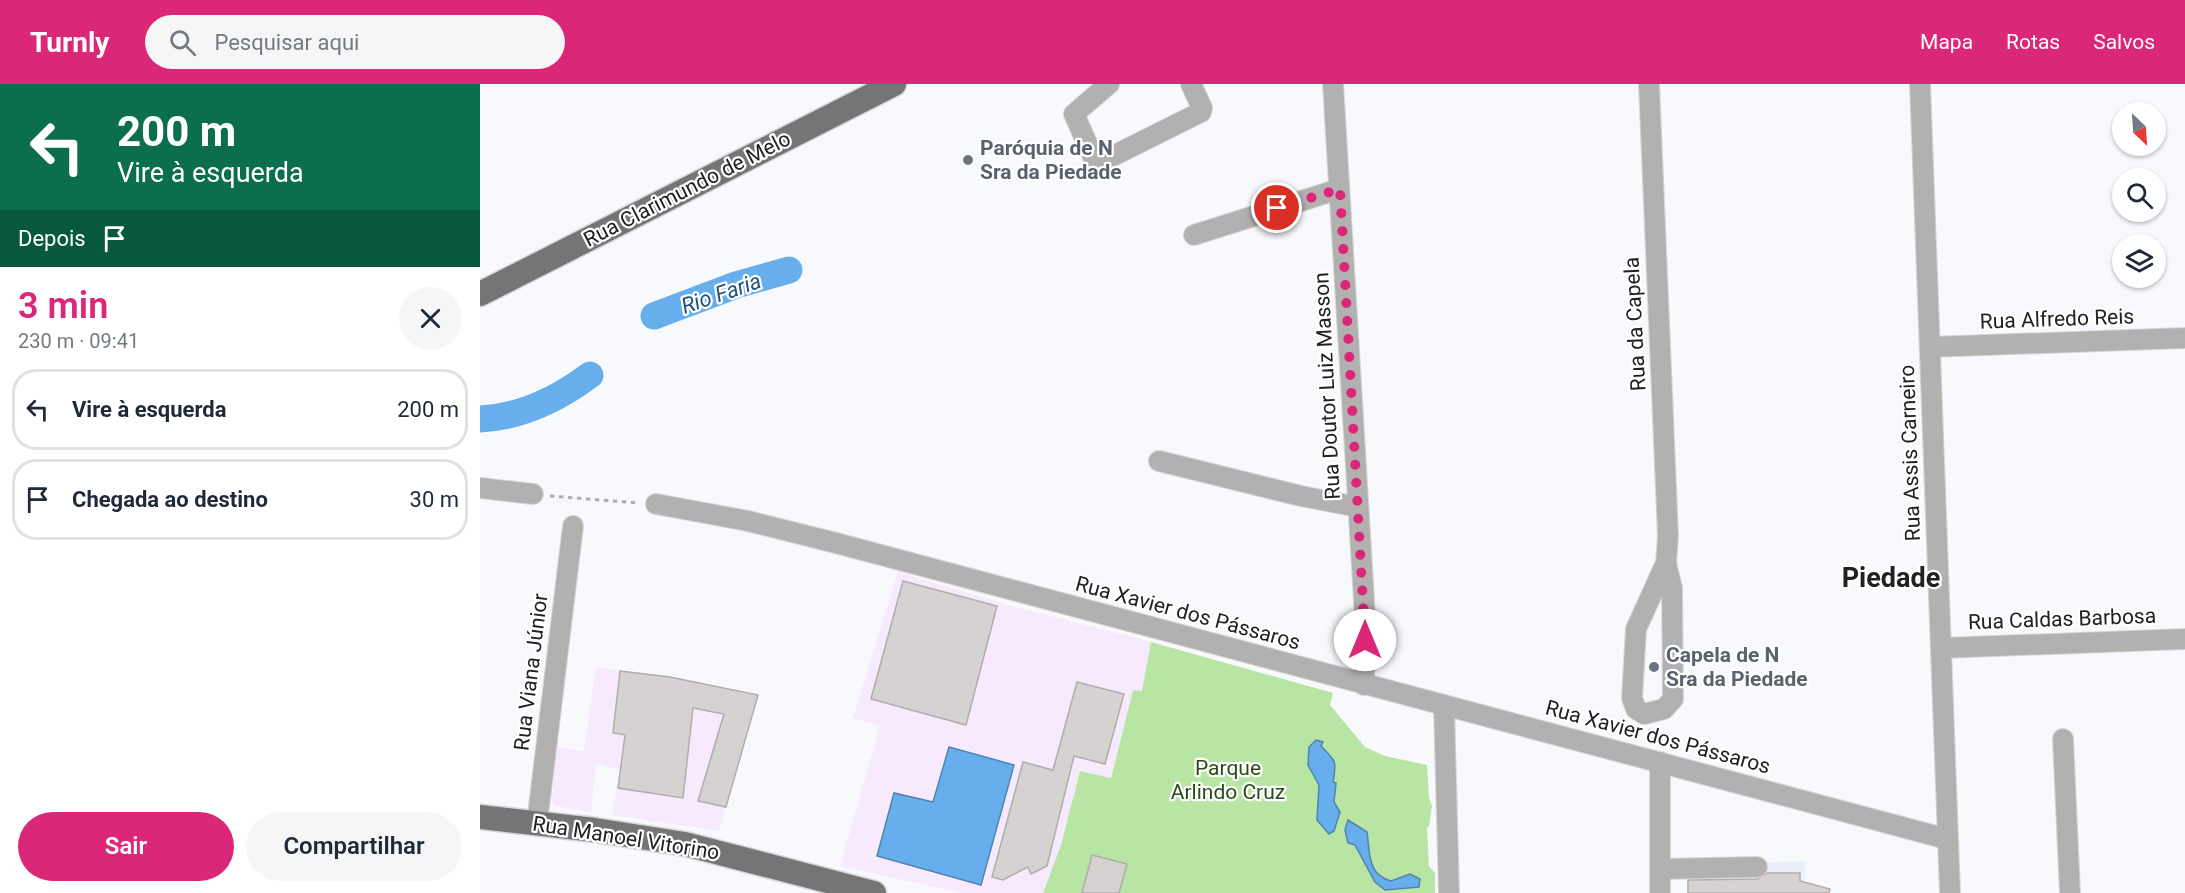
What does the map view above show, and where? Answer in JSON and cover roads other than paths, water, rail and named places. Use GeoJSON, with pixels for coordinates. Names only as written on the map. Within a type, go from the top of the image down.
{"type":"FeatureCollection","features":[{"type":"Feature","properties":{"kind":"main road","name":"Rua Clarimundo de Melo"},"geometry":{"type":"LineString","coordinates":[[480,294],[894,84]]}},
{"type":"Feature","properties":{"kind":"main road","name":"Rua Manoel Vitorino"},"geometry":{"type":"LineString","coordinates":[[480,817],[685,844],[874,893]]}},
{"type":"Feature","properties":{"kind":"street"},"geometry":{"type":"LineString","coordinates":[[1109,84],[1074,114],[1092,157],[1097,161],[1201,112],[1203,108],[1191,84]]}},
{"type":"Feature","properties":{"kind":"street","name":"Rua Doutor Luiz Masson"},"geometry":{"type":"LineString","coordinates":[[1333,84],[1365,618],[1364,685]]}},
{"type":"Feature","properties":{"kind":"street","name":"Rua da Capela"},"geometry":{"type":"LineString","coordinates":[[1649,84],[1668,536],[1666,562],[1672,588],[1673,699],[1664,709],[1644,714],[1635,709],[1632,698],[1636,629],[1666,562]]}},
{"type":"Feature","properties":{"kind":"street","name":"Rua Assis Carneiro"},"geometry":{"type":"LineString","coordinates":[[1920,84],[1950,893]]}},
{"type":"Feature","properties":{"kind":"street"},"geometry":{"type":"LineString","coordinates":[[1194,235],[1340,189]]}},
{"type":"Feature","properties":{"kind":"street","name":"Rua Alfredo Reis"},"geometry":{"type":"LineString","coordinates":[[1930,347],[2185,338]]}},
{"type":"Feature","properties":{"kind":"street"},"geometry":{"type":"LineString","coordinates":[[1159,461],[1301,496],[1358,507]]}},
{"type":"Feature","properties":{"kind":"street"},"geometry":{"type":"LineString","coordinates":[[480,488],[527,494]]}},
{"type":"Feature","properties":{"kind":"street","name":"Rua Xavier dos Pássaros"},"geometry":{"type":"LineString","coordinates":[[656,504],[748,521],[1947,839]]}},
{"type":"Feature","properties":{"kind":"street","name":"Rua Viana Júnior"},"geometry":{"type":"LineString","coordinates":[[537,823],[573,526]]}},
{"type":"Feature","properties":{"kind":"street","name":"Rua Caldas Barbosa"},"geometry":{"type":"LineString","coordinates":[[1941,648],[2185,639]]}},
{"type":"Feature","properties":{"kind":"street"},"geometry":{"type":"LineString","coordinates":[[1444,706],[1449,893]]}},
{"type":"Feature","properties":{"kind":"street"},"geometry":{"type":"LineString","coordinates":[[2063,739],[2070,893]]}},
{"type":"Feature","properties":{"kind":"street"},"geometry":{"type":"LineString","coordinates":[[1660,762],[1660,893]]}},
{"type":"Feature","properties":{"kind":"street"},"geometry":{"type":"LineString","coordinates":[[1660,869],[1757,867]]}},
{"type":"Feature","properties":{"kind":"water"},"geometry":{"type":"Polygon","coordinates":[[[1316,740],[1323,742],[1321,746],[1335,765],[1334,802],[1340,812],[1334,831],[1329,834],[1317,820],[1319,785],[1308,765],[1309,747],[1316,740]]]}},
{"type":"Feature","properties":{"kind":"water"},"geometry":{"type":"Polygon","coordinates":[[[949,747],[1014,765],[981,885],[877,856],[894,793],[933,802],[949,747]]]}},
{"type":"Feature","properties":{"kind":"water"},"geometry":{"type":"Polygon","coordinates":[[[1348,820],[1367,832],[1371,862],[1378,874],[1391,881],[1410,874],[1420,879],[1419,887],[1385,890],[1375,882],[1355,845],[1348,843],[1345,830],[1348,820]]]}},
{"type":"Feature","properties":{"kind":"waterway","name":"Rio Faria"},"geometry":{"type":"LineString","coordinates":[[654,316],[736,285],[789,270]]}},
{"type":"Feature","properties":{"kind":"waterway","name":"Rio Faria"},"geometry":{"type":"LineString","coordinates":[[480,419],[524,411],[565,392],[590,375]]}},
{"type":"Feature","properties":{"kind":"place","name":"Paróquia de N Sra da Piedade"},"geometry":{"type":"Point","coordinates":[968,160]}},
{"type":"Feature","properties":{"kind":"place","name":"Capela de N Sra da Piedade"},"geometry":{"type":"Point","coordinates":[1654,667]}},
{"type":"Feature","properties":{"kind":"district","name":"Piedade"},"geometry":{"type":"Point","coordinates":[1891,578]}},
{"type":"Feature","properties":{"kind":"park label","name":"Parque Arlindo Cruz"},"geometry":{"type":"Point","coordinates":[1228,780]}}]}
